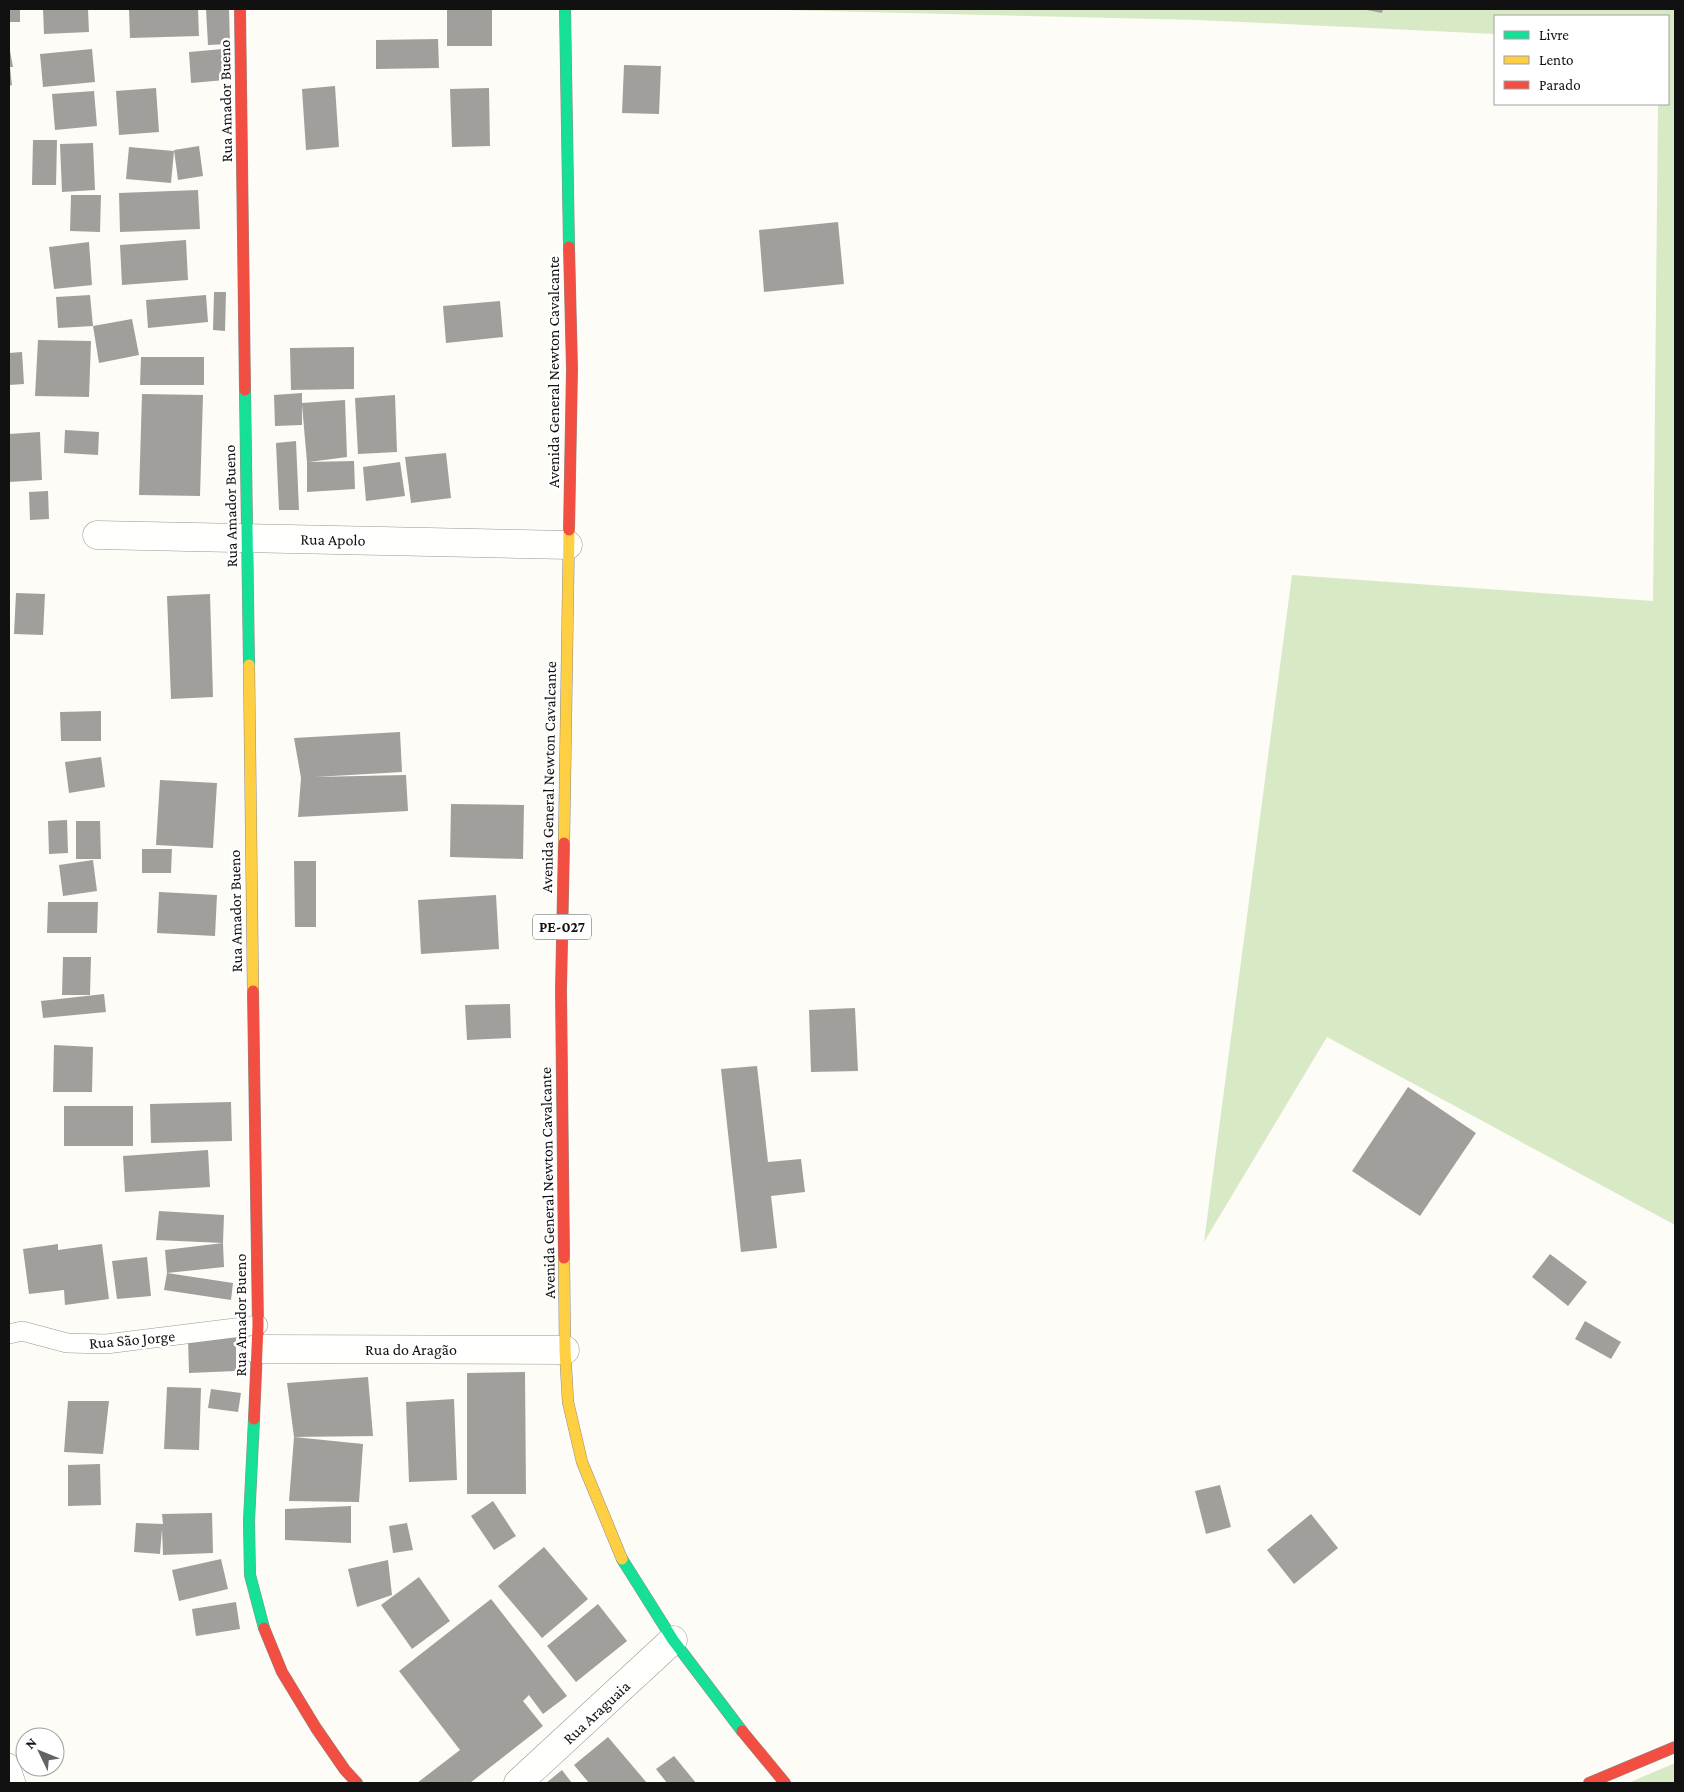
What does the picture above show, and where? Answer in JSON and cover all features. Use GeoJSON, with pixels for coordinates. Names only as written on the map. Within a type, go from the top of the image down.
{"type":"FeatureCollection","features":[{"type":"Feature","properties":{"kind":"main road","name":"Rua Amador Bueno"},"geometry":{"type":"LineString","coordinates":[[240,9],[257,1337],[249,1521],[250,1575],[263,1626],[282,1672],[316,1728],[346,1770],[358,1783]]}},
{"type":"Feature","properties":{"kind":"main road","name":"Avenida General Newton Cavalcante"},"geometry":{"type":"LineString","coordinates":[[566,9],[566,159],[572,369],[561,990],[565,1350],[568,1402],[582,1462],[621,1558],[673,1640],[733,1720],[785,1783]]}},
{"type":"Feature","properties":{"kind":"main road"},"geometry":{"type":"LineString","coordinates":[[1589,1783],[1675,1747]]}},
{"type":"Feature","properties":{"kind":"street","name":"Rua Apolo"},"geometry":{"type":"LineString","coordinates":[[97,535],[568,545]]}},
{"type":"Feature","properties":{"kind":"street","name":"Rua do Aragão"},"geometry":{"type":"LineString","coordinates":[[257,1337],[565,1350]]}},
{"type":"Feature","properties":{"kind":"street","name":"Rua Araguaia"},"geometry":{"type":"LineString","coordinates":[[518,1783],[673,1640]]}},
{"type":"Feature","properties":{"kind":"lane","name":"Rua São Jorge"},"geometry":{"type":"LineString","coordinates":[[9,1334],[22,1331],[67,1343],[106,1344],[257,1337]]}},
{"type":"Feature","properties":{"kind":"lane"},"geometry":{"type":"LineString","coordinates":[[9,1763],[16,1783]]}},
{"type":"Feature","properties":{"kind":"green space"},"geometry":{"type":"Polygon","coordinates":[[[738,9],[1675,9],[1675,1225],[1327,1037],[1204,1242],[1292,575],[1653,601],[1658,105],[1669,105],[1669,15],[1494,15],[1494,34],[1199,20],[738,9]]]}},
{"type":"Feature","properties":{"kind":"green space"},"geometry":{"type":"Polygon","coordinates":[[[1675,1763],[1675,1783],[1628,1783],[1675,1763]]]}},
{"type":"Feature","properties":{"kind":"building"},"geometry":{"type":"Polygon","coordinates":[[[9,9],[20,9],[20,22],[9,22],[9,9]]]}},
{"type":"Feature","properties":{"kind":"building"},"geometry":{"type":"Polygon","coordinates":[[[43,9],[88,9],[89,32],[44,34],[43,9]]]}},
{"type":"Feature","properties":{"kind":"building"},"geometry":{"type":"Polygon","coordinates":[[[129,9],[198,9],[199,36],[130,38],[129,9]]]}},
{"type":"Feature","properties":{"kind":"building"},"geometry":{"type":"Polygon","coordinates":[[[206,9],[229,9],[230,44],[208,45],[206,9]]]}},
{"type":"Feature","properties":{"kind":"building"},"geometry":{"type":"Polygon","coordinates":[[[447,9],[492,9],[492,46],[447,46],[447,9]]]}},
{"type":"Feature","properties":{"kind":"building"},"geometry":{"type":"Polygon","coordinates":[[[1362,9],[1383,9],[1382,13],[1362,9]]]}},
{"type":"Feature","properties":{"kind":"building"},"geometry":{"type":"Polygon","coordinates":[[[438,39],[439,68],[376,69],[376,40],[438,39]]]}},
{"type":"Feature","properties":{"kind":"building"},"geometry":{"type":"Polygon","coordinates":[[[9,45],[13,67],[10,67],[12,85],[9,86],[9,45]]]}},
{"type":"Feature","properties":{"kind":"building"},"geometry":{"type":"Polygon","coordinates":[[[92,49],[95,82],[43,87],[40,54],[92,49]]]}},
{"type":"Feature","properties":{"kind":"building"},"geometry":{"type":"Polygon","coordinates":[[[223,49],[225,80],[191,83],[189,52],[223,49]]]}},
{"type":"Feature","properties":{"kind":"building"},"geometry":{"type":"Polygon","coordinates":[[[624,65],[661,66],[659,114],[622,113],[624,65]]]}},
{"type":"Feature","properties":{"kind":"building"},"geometry":{"type":"Polygon","coordinates":[[[335,86],[339,147],[306,150],[302,89],[335,86]]]}},
{"type":"Feature","properties":{"kind":"building"},"geometry":{"type":"Polygon","coordinates":[[[156,88],[159,132],[119,135],[116,91],[156,88]]]}},
{"type":"Feature","properties":{"kind":"building"},"geometry":{"type":"Polygon","coordinates":[[[489,88],[490,146],[452,147],[450,89],[489,88]]]}},
{"type":"Feature","properties":{"kind":"building"},"geometry":{"type":"Polygon","coordinates":[[[94,91],[97,126],[55,130],[52,94],[94,91]]]}},
{"type":"Feature","properties":{"kind":"building"},"geometry":{"type":"Polygon","coordinates":[[[33,140],[57,140],[56,185],[32,185],[33,140]]]}},
{"type":"Feature","properties":{"kind":"building"},"geometry":{"type":"Polygon","coordinates":[[[93,143],[95,190],[62,192],[60,144],[93,143]]]}},
{"type":"Feature","properties":{"kind":"building"},"geometry":{"type":"Polygon","coordinates":[[[199,146],[203,176],[178,180],[174,150],[199,146]]]}},
{"type":"Feature","properties":{"kind":"building"},"geometry":{"type":"Polygon","coordinates":[[[129,147],[174,151],[171,183],[126,179],[129,147]]]}},
{"type":"Feature","properties":{"kind":"building"},"geometry":{"type":"Polygon","coordinates":[[[198,190],[200,229],[120,232],[119,193],[198,190]]]}},
{"type":"Feature","properties":{"kind":"building"},"geometry":{"type":"Polygon","coordinates":[[[71,195],[101,195],[100,232],[70,231],[71,195]]]}},
{"type":"Feature","properties":{"kind":"building"},"geometry":{"type":"Polygon","coordinates":[[[838,222],[844,284],[764,292],[759,230],[838,222]]]}},
{"type":"Feature","properties":{"kind":"building"},"geometry":{"type":"Polygon","coordinates":[[[186,240],[188,280],[122,285],[120,245],[186,240]]]}},
{"type":"Feature","properties":{"kind":"building"},"geometry":{"type":"Polygon","coordinates":[[[89,242],[92,285],[54,289],[49,247],[89,242]]]}},
{"type":"Feature","properties":{"kind":"building"},"geometry":{"type":"Polygon","coordinates":[[[214,292],[226,292],[225,331],[213,330],[214,292]]]}},
{"type":"Feature","properties":{"kind":"building"},"geometry":{"type":"Polygon","coordinates":[[[90,295],[93,326],[58,328],[56,297],[90,295]]]}},
{"type":"Feature","properties":{"kind":"building"},"geometry":{"type":"Polygon","coordinates":[[[206,295],[208,322],[148,328],[146,300],[206,295]]]}},
{"type":"Feature","properties":{"kind":"building"},"geometry":{"type":"Polygon","coordinates":[[[500,301],[503,337],[446,343],[443,306],[500,301]]]}},
{"type":"Feature","properties":{"kind":"building"},"geometry":{"type":"Polygon","coordinates":[[[132,319],[139,355],[99,363],[93,326],[132,319]]]}},
{"type":"Feature","properties":{"kind":"building"},"geometry":{"type":"Polygon","coordinates":[[[38,340],[91,341],[89,397],[35,396],[38,340]]]}},
{"type":"Feature","properties":{"kind":"building"},"geometry":{"type":"Polygon","coordinates":[[[354,347],[354,389],[291,390],[290,348],[354,347]]]}},
{"type":"Feature","properties":{"kind":"building"},"geometry":{"type":"Polygon","coordinates":[[[22,352],[24,384],[9,385],[9,353],[22,352]]]}},
{"type":"Feature","properties":{"kind":"building"},"geometry":{"type":"Polygon","coordinates":[[[141,357],[204,357],[204,385],[140,385],[141,357]]]}},
{"type":"Feature","properties":{"kind":"building"},"geometry":{"type":"Polygon","coordinates":[[[302,393],[302,403],[345,400],[347,457],[309,462],[354,461],[355,489],[307,492],[307,462],[302,405],[302,425],[275,426],[274,395],[302,393]]]}},
{"type":"Feature","properties":{"kind":"building"},"geometry":{"type":"Polygon","coordinates":[[[142,394],[203,395],[200,496],[139,495],[142,394]]]}},
{"type":"Feature","properties":{"kind":"building"},"geometry":{"type":"Polygon","coordinates":[[[395,395],[397,452],[358,454],[355,398],[395,395]]]}},
{"type":"Feature","properties":{"kind":"building"},"geometry":{"type":"Polygon","coordinates":[[[65,430],[99,432],[98,455],[64,453],[65,430]]]}},
{"type":"Feature","properties":{"kind":"building"},"geometry":{"type":"Polygon","coordinates":[[[40,432],[42,480],[9,482],[9,434],[40,432]]]}},
{"type":"Feature","properties":{"kind":"building"},"geometry":{"type":"Polygon","coordinates":[[[296,441],[299,510],[279,510],[276,443],[296,441]]]}},
{"type":"Feature","properties":{"kind":"building"},"geometry":{"type":"Polygon","coordinates":[[[446,453],[451,498],[411,503],[405,457],[446,453]]]}},
{"type":"Feature","properties":{"kind":"building"},"geometry":{"type":"Polygon","coordinates":[[[400,462],[405,496],[366,501],[363,467],[400,462]]]}},
{"type":"Feature","properties":{"kind":"building"},"geometry":{"type":"Polygon","coordinates":[[[48,491],[49,519],[30,520],[29,492],[48,491]]]}},
{"type":"Feature","properties":{"kind":"building"},"geometry":{"type":"Polygon","coordinates":[[[16,593],[45,594],[43,635],[14,634],[16,593]]]}},
{"type":"Feature","properties":{"kind":"building"},"geometry":{"type":"Polygon","coordinates":[[[210,594],[213,697],[171,699],[167,596],[210,594]]]}},
{"type":"Feature","properties":{"kind":"building"},"geometry":{"type":"Polygon","coordinates":[[[101,711],[101,741],[61,741],[60,712],[101,711]]]}},
{"type":"Feature","properties":{"kind":"building"},"geometry":{"type":"Polygon","coordinates":[[[400,732],[402,772],[315,777],[406,775],[408,811],[298,817],[301,778],[294,738],[400,732]]]}},
{"type":"Feature","properties":{"kind":"building"},"geometry":{"type":"Polygon","coordinates":[[[101,757],[105,787],[69,793],[65,762],[101,757]]]}},
{"type":"Feature","properties":{"kind":"building"},"geometry":{"type":"Polygon","coordinates":[[[160,780],[217,783],[213,848],[156,845],[160,780]]]}},
{"type":"Feature","properties":{"kind":"building"},"geometry":{"type":"Polygon","coordinates":[[[451,804],[524,805],[523,859],[450,857],[451,804]]]}},
{"type":"Feature","properties":{"kind":"building"},"geometry":{"type":"Polygon","coordinates":[[[67,820],[68,853],[49,854],[48,821],[67,820]]]}},
{"type":"Feature","properties":{"kind":"building"},"geometry":{"type":"Polygon","coordinates":[[[76,821],[100,821],[101,859],[76,859],[76,821]]]}},
{"type":"Feature","properties":{"kind":"building"},"geometry":{"type":"Polygon","coordinates":[[[142,849],[172,849],[171,873],[142,873],[142,849]]]}},
{"type":"Feature","properties":{"kind":"building"},"geometry":{"type":"Polygon","coordinates":[[[93,860],[97,891],[63,896],[59,865],[93,860]]]}},
{"type":"Feature","properties":{"kind":"building"},"geometry":{"type":"Polygon","coordinates":[[[294,861],[316,861],[316,927],[295,927],[294,861]]]}},
{"type":"Feature","properties":{"kind":"building"},"geometry":{"type":"Polygon","coordinates":[[[159,892],[217,895],[215,936],[157,933],[159,892]]]}},
{"type":"Feature","properties":{"kind":"building"},"geometry":{"type":"Polygon","coordinates":[[[496,895],[499,949],[421,954],[418,900],[496,895]]]}},
{"type":"Feature","properties":{"kind":"building"},"geometry":{"type":"Polygon","coordinates":[[[48,902],[98,902],[97,933],[47,933],[48,902]]]}},
{"type":"Feature","properties":{"kind":"building"},"geometry":{"type":"Polygon","coordinates":[[[63,957],[91,957],[90,995],[62,995],[63,957]]]}},
{"type":"Feature","properties":{"kind":"building"},"geometry":{"type":"Polygon","coordinates":[[[104,994],[106,1012],[43,1018],[41,1001],[104,994]]]}},
{"type":"Feature","properties":{"kind":"building"},"geometry":{"type":"Polygon","coordinates":[[[510,1004],[511,1038],[467,1040],[465,1005],[510,1004]]]}},
{"type":"Feature","properties":{"kind":"building"},"geometry":{"type":"Polygon","coordinates":[[[855,1008],[858,1071],[811,1072],[809,1010],[855,1008]]]}},
{"type":"Feature","properties":{"kind":"building"},"geometry":{"type":"Polygon","coordinates":[[[54,1045],[93,1047],[92,1092],[53,1092],[54,1045]]]}},
{"type":"Feature","properties":{"kind":"building"},"geometry":{"type":"Polygon","coordinates":[[[757,1066],[768,1162],[801,1159],[805,1192],[771,1196],[777,1248],[741,1252],[721,1069],[757,1066]]]}},
{"type":"Feature","properties":{"kind":"building"},"geometry":{"type":"Polygon","coordinates":[[[1408,1087],[1476,1133],[1420,1216],[1352,1171],[1408,1087]]]}},
{"type":"Feature","properties":{"kind":"building"},"geometry":{"type":"Polygon","coordinates":[[[231,1102],[232,1141],[151,1143],[150,1104],[231,1102]]]}},
{"type":"Feature","properties":{"kind":"building"},"geometry":{"type":"Polygon","coordinates":[[[64,1106],[133,1106],[133,1146],[64,1146],[64,1106]]]}},
{"type":"Feature","properties":{"kind":"building"},"geometry":{"type":"Polygon","coordinates":[[[208,1150],[210,1187],[125,1192],[123,1156],[208,1150]]]}},
{"type":"Feature","properties":{"kind":"building"},"geometry":{"type":"Polygon","coordinates":[[[159,1211],[224,1215],[223,1243],[156,1240],[159,1211]]]}},
{"type":"Feature","properties":{"kind":"building"},"geometry":{"type":"Polygon","coordinates":[[[223,1243],[224,1267],[167,1273],[165,1250],[223,1243]]]}},
{"type":"Feature","properties":{"kind":"building"},"geometry":{"type":"Polygon","coordinates":[[[58,1244],[58,1250],[102,1244],[109,1299],[65,1305],[64,1290],[29,1294],[23,1249],[58,1244]]]}},
{"type":"Feature","properties":{"kind":"building"},"geometry":{"type":"Polygon","coordinates":[[[1550,1254],[1587,1282],[1568,1306],[1532,1277],[1550,1254]]]}},
{"type":"Feature","properties":{"kind":"building"},"geometry":{"type":"Polygon","coordinates":[[[147,1257],[151,1296],[117,1299],[112,1261],[147,1257]]]}},
{"type":"Feature","properties":{"kind":"building"},"geometry":{"type":"Polygon","coordinates":[[[167,1273],[233,1283],[231,1300],[164,1290],[167,1273]]]}},
{"type":"Feature","properties":{"kind":"building"},"geometry":{"type":"Polygon","coordinates":[[[1585,1321],[1621,1342],[1611,1359],[1575,1339],[1585,1321]]]}},
{"type":"Feature","properties":{"kind":"building"},"geometry":{"type":"Polygon","coordinates":[[[236,1336],[236,1371],[189,1373],[188,1338],[236,1336]]]}},
{"type":"Feature","properties":{"kind":"building"},"geometry":{"type":"Polygon","coordinates":[[[525,1372],[526,1494],[467,1494],[467,1373],[525,1372]]]}},
{"type":"Feature","properties":{"kind":"building"},"geometry":{"type":"Polygon","coordinates":[[[368,1377],[373,1436],[294,1437],[287,1383],[368,1377]]]}},
{"type":"Feature","properties":{"kind":"building"},"geometry":{"type":"Polygon","coordinates":[[[167,1387],[201,1388],[199,1450],[164,1449],[167,1387]]]}},
{"type":"Feature","properties":{"kind":"building"},"geometry":{"type":"Polygon","coordinates":[[[211,1389],[241,1393],[238,1412],[208,1408],[211,1389]]]}},
{"type":"Feature","properties":{"kind":"building"},"geometry":{"type":"Polygon","coordinates":[[[454,1399],[457,1480],[409,1482],[406,1402],[454,1399]]]}},
{"type":"Feature","properties":{"kind":"building"},"geometry":{"type":"Polygon","coordinates":[[[68,1401],[109,1401],[103,1454],[64,1452],[68,1401]]]}},
{"type":"Feature","properties":{"kind":"building"},"geometry":{"type":"Polygon","coordinates":[[[294,1437],[363,1444],[359,1502],[289,1501],[294,1437]]]}},
{"type":"Feature","properties":{"kind":"building"},"geometry":{"type":"Polygon","coordinates":[[[100,1464],[101,1505],[68,1506],[68,1465],[100,1464]]]}},
{"type":"Feature","properties":{"kind":"building"},"geometry":{"type":"Polygon","coordinates":[[[1220,1485],[1231,1527],[1206,1534],[1195,1491],[1220,1485]]]}},
{"type":"Feature","properties":{"kind":"building"},"geometry":{"type":"Polygon","coordinates":[[[493,1501],[516,1536],[494,1550],[471,1516],[493,1501]]]}},
{"type":"Feature","properties":{"kind":"building"},"geometry":{"type":"Polygon","coordinates":[[[351,1506],[351,1543],[285,1540],[285,1509],[351,1506]]]}},
{"type":"Feature","properties":{"kind":"building"},"geometry":{"type":"Polygon","coordinates":[[[212,1513],[213,1553],[163,1555],[162,1529],[160,1554],[134,1552],[136,1523],[163,1524],[162,1514],[212,1513]]]}},
{"type":"Feature","properties":{"kind":"building"},"geometry":{"type":"Polygon","coordinates":[[[1311,1514],[1338,1548],[1294,1584],[1267,1550],[1311,1514]]]}},
{"type":"Feature","properties":{"kind":"building"},"geometry":{"type":"Polygon","coordinates":[[[407,1523],[413,1550],[393,1553],[389,1526],[407,1523]]]}},
{"type":"Feature","properties":{"kind":"building"},"geometry":{"type":"Polygon","coordinates":[[[544,1547],[588,1599],[542,1638],[498,1586],[544,1547]]]}},
{"type":"Feature","properties":{"kind":"building"},"geometry":{"type":"Polygon","coordinates":[[[221,1559],[228,1589],[179,1601],[172,1570],[221,1559]]]}},
{"type":"Feature","properties":{"kind":"building"},"geometry":{"type":"Polygon","coordinates":[[[388,1560],[392,1595],[357,1607],[348,1569],[388,1560]]]}},
{"type":"Feature","properties":{"kind":"building"},"geometry":{"type":"Polygon","coordinates":[[[419,1577],[450,1621],[412,1649],[381,1605],[419,1577]]]}},
{"type":"Feature","properties":{"kind":"building"},"geometry":{"type":"Polygon","coordinates":[[[491,1599],[567,1696],[543,1714],[529,1695],[523,1701],[543,1726],[470,1783],[417,1783],[460,1750],[399,1671],[491,1599]]]}},
{"type":"Feature","properties":{"kind":"building"},"geometry":{"type":"Polygon","coordinates":[[[236,1602],[240,1629],[196,1636],[192,1609],[236,1602]]]}},
{"type":"Feature","properties":{"kind":"building"},"geometry":{"type":"Polygon","coordinates":[[[598,1604],[627,1641],[576,1682],[547,1646],[598,1604]]]}},
{"type":"Feature","properties":{"kind":"building"},"geometry":{"type":"Polygon","coordinates":[[[608,1737],[647,1783],[589,1783],[574,1765],[608,1737]]]}},
{"type":"Feature","properties":{"kind":"building"},"geometry":{"type":"Polygon","coordinates":[[[674,1756],[696,1783],[667,1783],[656,1769],[674,1756]]]}},
{"type":"Feature","properties":{"kind":"building"},"geometry":{"type":"Polygon","coordinates":[[[562,1770],[572,1783],[546,1783],[562,1770]]]}},
{"type":"Feature","properties":{"kind":"traffic: fast"},"geometry":{"type":"LineString","coordinates":[[565,9],[569,247]]}},
{"type":"Feature","properties":{"kind":"traffic: fast"},"geometry":{"type":"LineString","coordinates":[[245,390],[249,665]]}},
{"type":"Feature","properties":{"kind":"traffic: fast"},"geometry":{"type":"LineString","coordinates":[[254,1419],[249,1521],[250,1575],[264,1628]]}},
{"type":"Feature","properties":{"kind":"traffic: fast"},"geometry":{"type":"LineString","coordinates":[[622,1559],[673,1640],[742,1731]]}},
{"type":"Feature","properties":{"kind":"traffic: slow"},"geometry":{"type":"LineString","coordinates":[[564,843],[569,530]]}},
{"type":"Feature","properties":{"kind":"traffic: slow"},"geometry":{"type":"LineString","coordinates":[[249,665],[253,991]]}},
{"type":"Feature","properties":{"kind":"traffic: slow"},"geometry":{"type":"LineString","coordinates":[[564,1258],[565,1350],[568,1402],[582,1462],[622,1559]]}},
{"type":"Feature","properties":{"kind":"traffic: jam"},"geometry":{"type":"LineString","coordinates":[[240,9],[245,390]]}},
{"type":"Feature","properties":{"kind":"traffic: jam"},"geometry":{"type":"LineString","coordinates":[[569,247],[572,369],[569,530]]}},
{"type":"Feature","properties":{"kind":"traffic: jam"},"geometry":{"type":"LineString","coordinates":[[564,843],[561,990],[564,1258]]}},
{"type":"Feature","properties":{"kind":"traffic: jam"},"geometry":{"type":"LineString","coordinates":[[253,991],[258,1325],[254,1419]]}},
{"type":"Feature","properties":{"kind":"traffic: jam"},"geometry":{"type":"LineString","coordinates":[[264,1628],[282,1672],[316,1728],[345,1770],[357,1783]]}},
{"type":"Feature","properties":{"kind":"traffic: jam"},"geometry":{"type":"LineString","coordinates":[[742,1731],[785,1783]]}},
{"type":"Feature","properties":{"kind":"traffic: jam"},"geometry":{"type":"LineString","coordinates":[[1589,1783],[1675,1747]]}}]}
